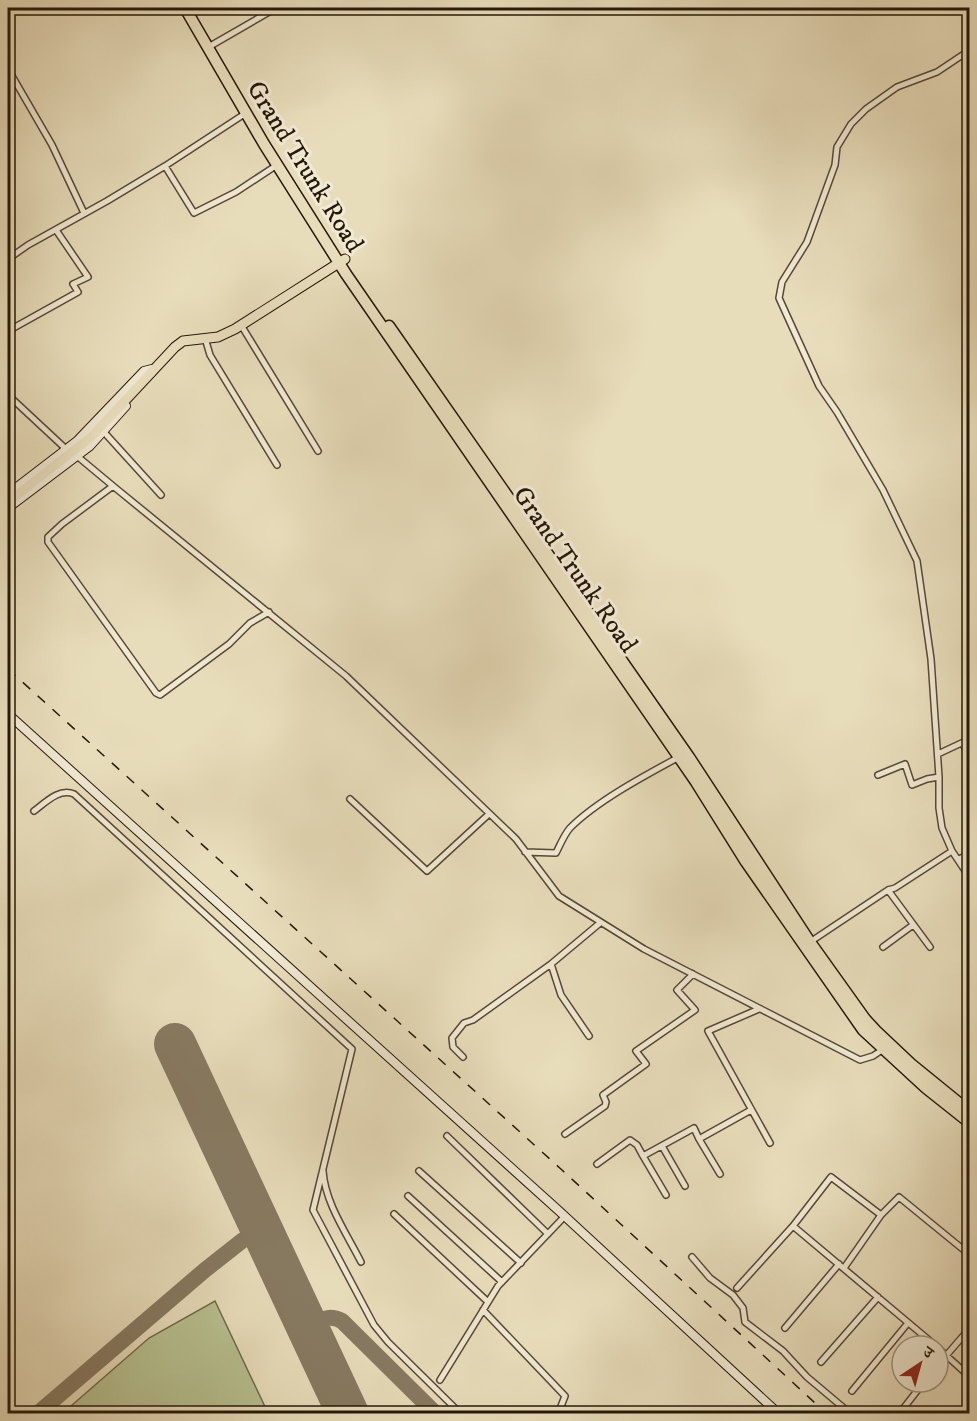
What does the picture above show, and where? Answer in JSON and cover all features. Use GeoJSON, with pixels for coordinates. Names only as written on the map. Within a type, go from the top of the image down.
{"type":"FeatureCollection","features":[{"type":"Feature","properties":{"kind":"highway","name":"Grand Trunk Road"},"geometry":{"type":"LineString","coordinates":[[185,8],[277,165],[689,757],[810,942],[876,1031],[910,1064],[969,1112]]}},
{"type":"Feature","properties":{"kind":"highway","name":"Grand Trunk Road"},"geometry":{"type":"LineString","coordinates":[[192,8],[281,163],[392,342],[678,757],[796,936],[858,1024],[882,1050],[969,1123]]}},
{"type":"Feature","properties":{"kind":"main road"},"geometry":{"type":"LineString","coordinates":[[8,502],[91,437],[174,347],[183,341],[218,337],[315,280],[342,261]]}},
{"type":"Feature","properties":{"kind":"main road"},"geometry":{"type":"LineString","coordinates":[[8,508],[77,456],[103,431],[148,382],[152,369]]}},
{"type":"Feature","properties":{"kind":"main road"},"geometry":{"type":"LineString","coordinates":[[8,494],[66,449],[97,422],[144,371],[152,369]]}},
{"type":"Feature","properties":{"kind":"main road"},"geometry":{"type":"LineString","coordinates":[[8,714],[565,1216],[779,1413]]}},
{"type":"Feature","properties":{"kind":"street"},"geometry":{"type":"LineString","coordinates":[[213,45],[276,8]]}},
{"type":"Feature","properties":{"kind":"street"},"geometry":{"type":"LineString","coordinates":[[969,50],[937,72],[897,87],[866,109],[851,124],[837,147],[835,165],[807,242],[783,282],[779,298],[819,386],[883,490],[916,561],[932,659],[939,808],[942,828],[952,851],[969,878]]}},
{"type":"Feature","properties":{"kind":"street"},"geometry":{"type":"LineString","coordinates":[[8,69],[52,145],[84,213]]}},
{"type":"Feature","properties":{"kind":"street"},"geometry":{"type":"LineString","coordinates":[[8,259],[28,245],[165,166],[246,113]]}},
{"type":"Feature","properties":{"kind":"street"},"geometry":{"type":"LineString","coordinates":[[165,166],[194,213],[236,192],[277,165]]}},
{"type":"Feature","properties":{"kind":"street"},"geometry":{"type":"LineString","coordinates":[[8,331],[78,292],[73,284],[88,277],[57,230]]}},
{"type":"Feature","properties":{"kind":"street"},"geometry":{"type":"LineString","coordinates":[[241,325],[318,451]]}},
{"type":"Feature","properties":{"kind":"street"},"geometry":{"type":"LineString","coordinates":[[206,338],[210,355],[277,465]]}},
{"type":"Feature","properties":{"kind":"street"},"geometry":{"type":"LineString","coordinates":[[8,395],[66,449]]}},
{"type":"Feature","properties":{"kind":"street"},"geometry":{"type":"LineString","coordinates":[[103,431],[162,495]]}},
{"type":"Feature","properties":{"kind":"street"},"geometry":{"type":"LineString","coordinates":[[77,456],[346,676],[516,839],[559,896],[644,949],[860,1060],[882,1050]]}},
{"type":"Feature","properties":{"kind":"street"},"geometry":{"type":"LineString","coordinates":[[113,486],[62,524],[48,537],[48,542],[156,693],[160,695],[229,644],[250,624],[269,612]]}},
{"type":"Feature","properties":{"kind":"street"},"geometry":{"type":"LineString","coordinates":[[938,754],[969,739]]}},
{"type":"Feature","properties":{"kind":"street"},"geometry":{"type":"LineString","coordinates":[[962,743],[969,756]]}},
{"type":"Feature","properties":{"kind":"street"},"geometry":{"type":"LineString","coordinates":[[525,852],[556,853],[568,830],[579,821],[616,793],[678,757]]}},
{"type":"Feature","properties":{"kind":"street"},"geometry":{"type":"LineString","coordinates":[[878,775],[905,764],[912,785],[939,777]]}},
{"type":"Feature","properties":{"kind":"street"},"geometry":{"type":"LineString","coordinates":[[34,811],[58,794],[67,791],[74,794],[352,1049],[313,1210],[374,1325],[388,1342],[461,1413]]}},
{"type":"Feature","properties":{"kind":"street"},"geometry":{"type":"LineString","coordinates":[[350,799],[427,871],[489,814]]}},
{"type":"Feature","properties":{"kind":"street"},"geometry":{"type":"LineString","coordinates":[[810,942],[952,851]]}},
{"type":"Feature","properties":{"kind":"street"},"geometry":{"type":"LineString","coordinates":[[958,860],[969,853]]}},
{"type":"Feature","properties":{"kind":"street"},"geometry":{"type":"LineString","coordinates":[[888,890],[930,947]]}},
{"type":"Feature","properties":{"kind":"street"},"geometry":{"type":"LineString","coordinates":[[463,1057],[453,1047],[452,1038],[464,1023],[473,1020],[551,964],[600,922]]}},
{"type":"Feature","properties":{"kind":"street"},"geometry":{"type":"LineString","coordinates":[[883,947],[913,925]]}},
{"type":"Feature","properties":{"kind":"street"},"geometry":{"type":"LineString","coordinates":[[551,964],[561,995],[589,1036]]}},
{"type":"Feature","properties":{"kind":"street"},"geometry":{"type":"LineString","coordinates":[[565,1134],[605,1106],[603,1095],[646,1064],[636,1051],[695,1010],[677,990],[693,974]]}},
{"type":"Feature","properties":{"kind":"street"},"geometry":{"type":"LineString","coordinates":[[759,1009],[708,1031],[770,1143]]}},
{"type":"Feature","properties":{"kind":"street"},"geometry":{"type":"LineString","coordinates":[[699,1139],[751,1110]]}},
{"type":"Feature","properties":{"kind":"street"},"geometry":{"type":"LineString","coordinates":[[643,1156],[694,1128],[720,1174]]}},
{"type":"Feature","properties":{"kind":"street"},"geometry":{"type":"LineString","coordinates":[[447,1136],[548,1234]]}},
{"type":"Feature","properties":{"kind":"street"},"geometry":{"type":"LineString","coordinates":[[597,1164],[630,1140],[638,1145],[666,1195]]}},
{"type":"Feature","properties":{"kind":"street"},"geometry":{"type":"LineString","coordinates":[[662,1146],[685,1186]]}},
{"type":"Feature","properties":{"kind":"street"},"geometry":{"type":"LineString","coordinates":[[322,1166],[324,1182],[334,1208],[361,1262]]}},
{"type":"Feature","properties":{"kind":"street"},"geometry":{"type":"LineString","coordinates":[[419,1171],[520,1263]]}},
{"type":"Feature","properties":{"kind":"street"},"geometry":{"type":"LineString","coordinates":[[737,1288],[793,1226],[831,1177],[881,1215]]}},
{"type":"Feature","properties":{"kind":"street"},"geometry":{"type":"LineString","coordinates":[[408,1196],[502,1282]]}},
{"type":"Feature","properties":{"kind":"street"},"geometry":{"type":"LineString","coordinates":[[785,1328],[899,1197],[969,1255]]}},
{"type":"Feature","properties":{"kind":"street"},"geometry":{"type":"LineString","coordinates":[[394,1214],[487,1301]]}},
{"type":"Feature","properties":{"kind":"street"},"geometry":{"type":"LineString","coordinates":[[440,1380],[487,1301],[565,1216]]}},
{"type":"Feature","properties":{"kind":"street"},"geometry":{"type":"LineString","coordinates":[[793,1226],[921,1334]]}},
{"type":"Feature","properties":{"kind":"street"},"geometry":{"type":"LineString","coordinates":[[692,1257],[710,1278],[733,1295],[743,1308],[745,1322],[783,1351],[807,1377],[851,1413]]}},
{"type":"Feature","properties":{"kind":"street"},"geometry":{"type":"LineString","coordinates":[[821,1362],[878,1297]]}},
{"type":"Feature","properties":{"kind":"street"},"geometry":{"type":"LineString","coordinates":[[483,1310],[565,1396],[558,1413]]}},
{"type":"Feature","properties":{"kind":"street"},"geometry":{"type":"LineString","coordinates":[[852,1391],[908,1323]]}},
{"type":"Feature","properties":{"kind":"street"},"geometry":{"type":"LineString","coordinates":[[950,1351],[969,1328]]}},
{"type":"Feature","properties":{"kind":"street"},"geometry":{"type":"LineString","coordinates":[[950,1358],[969,1377]]}},
{"type":"Feature","properties":{"kind":"street"},"geometry":{"type":"LineString","coordinates":[[899,1413],[914,1394]]}},
{"type":"Feature","properties":{"kind":"green space"},"geometry":{"type":"Polygon","coordinates":[[[215,1301],[268,1413],[63,1413],[149,1338],[215,1301]]]}},
{"type":"Feature","properties":{"kind":"taxiway"},"geometry":{"type":"LineString","coordinates":[[37,1414],[205,1270],[243,1240],[262,1232]]}},
{"type":"Feature","properties":{"kind":"taxiway"},"geometry":{"type":"LineString","coordinates":[[317,1349],[314,1335],[318,1324],[328,1318],[342,1321],[436,1414]]}},
{"type":"Feature","properties":{"kind":"runway"},"geometry":{"type":"LineString","coordinates":[[175,1044],[348,1414]]}},
{"type":"Feature","properties":{"kind":"railway"},"geometry":{"type":"LineString","coordinates":[[8,669],[562,1170],[827,1414]]}}]}
